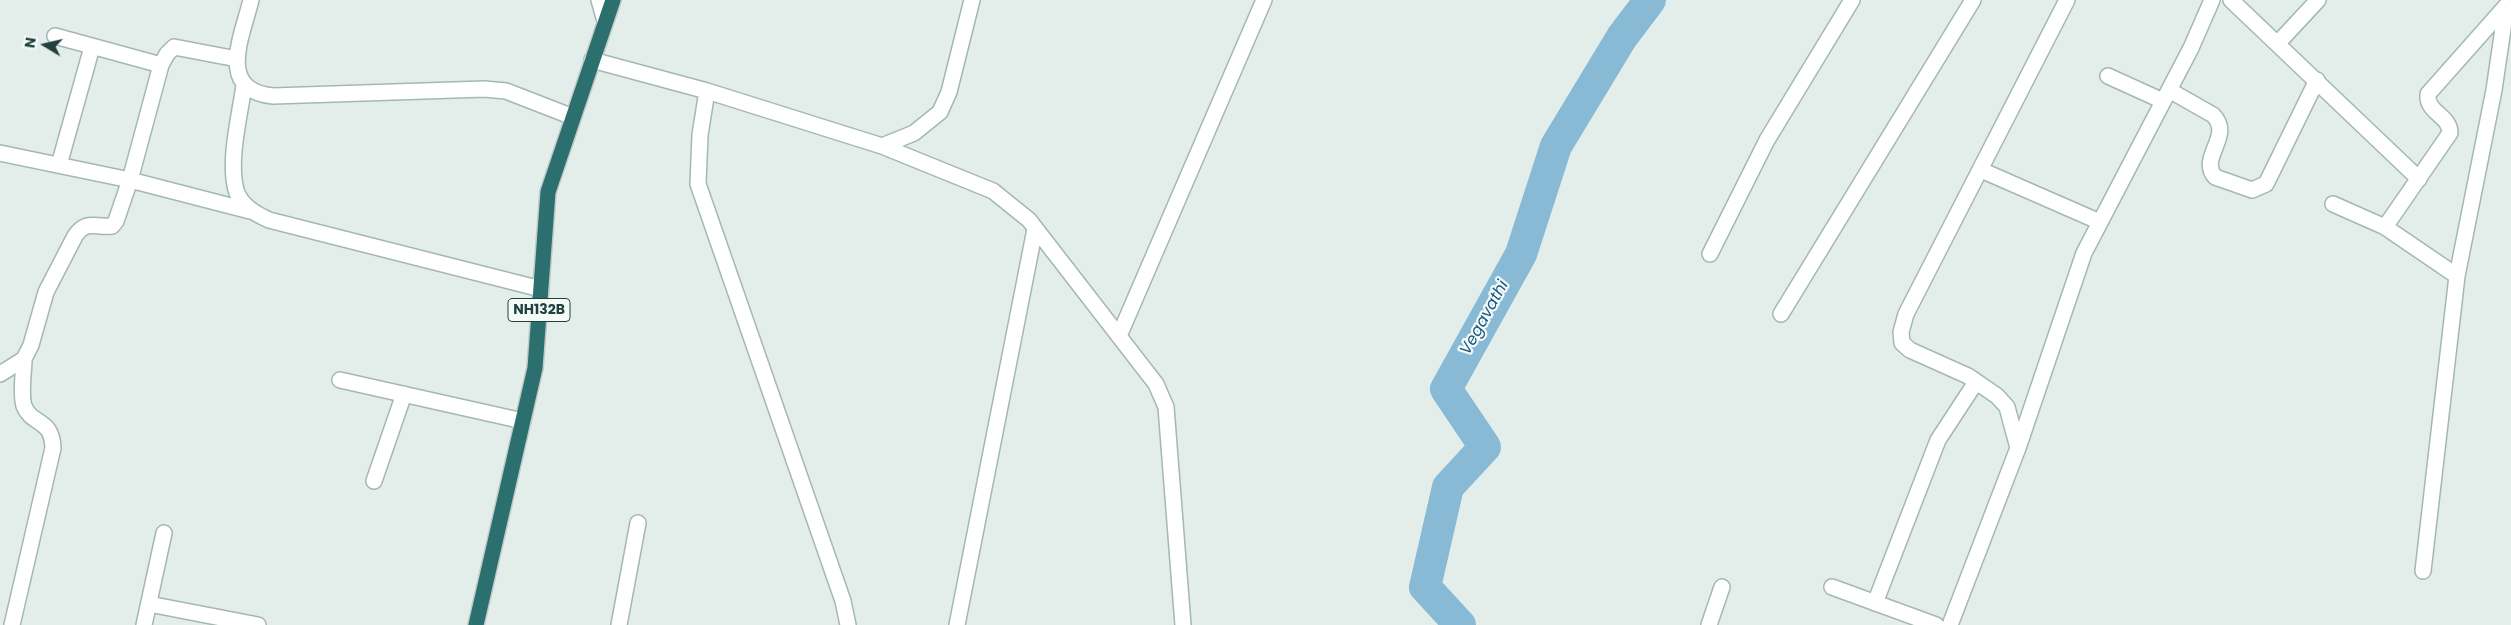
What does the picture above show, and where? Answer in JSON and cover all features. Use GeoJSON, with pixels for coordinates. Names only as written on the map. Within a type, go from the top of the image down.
{"type":"FeatureCollection","features":[{"type":"Feature","properties":{"kind":"highway","name":"NH132B"},"geometry":{"type":"LineString","coordinates":[[476,625],[535,368],[548,192],[613,0]]}},
{"type":"Feature","properties":{"kind":"street"},"geometry":{"type":"LineString","coordinates":[[251,0],[236,59],[238,73],[244,85],[257,94],[273,96],[484,89],[506,91],[573,117]]}},
{"type":"Feature","properties":{"kind":"street"},"geometry":{"type":"LineString","coordinates":[[599,0],[605,21]]}},
{"type":"Feature","properties":{"kind":"street"},"geometry":{"type":"LineString","coordinates":[[882,146],[914,133],[940,112],[949,92],[972,0]]}},
{"type":"Feature","properties":{"kind":"street"},"geometry":{"type":"LineString","coordinates":[[1119,336],[1264,0]]}},
{"type":"Feature","properties":{"kind":"street"},"geometry":{"type":"LineString","coordinates":[[1710,254],[1777,122],[1852,0]]}},
{"type":"Feature","properties":{"kind":"street"},"geometry":{"type":"LineString","coordinates":[[1781,314],[1973,0]]}},
{"type":"Feature","properties":{"kind":"street"},"geometry":{"type":"LineString","coordinates":[[2018,448],[2008,407],[1976,382],[1910,350],[1902,343],[1901,332],[1906,314],[2067,0]]}},
{"type":"Feature","properties":{"kind":"street"},"geometry":{"type":"LineString","coordinates":[[1950,625],[2018,448],[2084,253],[2166,95],[2212,0]]}},
{"type":"Feature","properties":{"kind":"street"},"geometry":{"type":"LineString","coordinates":[[2231,0],[2420,179]]}},
{"type":"Feature","properties":{"kind":"street"},"geometry":{"type":"LineString","coordinates":[[2278,43],[2318,0]]}},
{"type":"Feature","properties":{"kind":"street"},"geometry":{"type":"LineString","coordinates":[[2385,227],[2450,133],[2447,121],[2431,108],[2427,100],[2428,94],[2507,4]]}},
{"type":"Feature","properties":{"kind":"street"},"geometry":{"type":"LineString","coordinates":[[2423,571],[2456,276],[2494,90],[2507,4]]}},
{"type":"Feature","properties":{"kind":"street"},"geometry":{"type":"LineString","coordinates":[[55,36],[161,65]]}},
{"type":"Feature","properties":{"kind":"street"},"geometry":{"type":"LineString","coordinates":[[59,165],[92,46]]}},
{"type":"Feature","properties":{"kind":"street"},"geometry":{"type":"LineString","coordinates":[[12,625],[53,448],[53,435],[45,426],[30,415],[24,405],[24,359],[31,345],[46,292],[81,228],[88,224],[112,226],[116,221],[130,180],[161,65],[167,54],[174,47],[236,59]]}},
{"type":"Feature","properties":{"kind":"street"},"geometry":{"type":"LineString","coordinates":[[592,60],[707,91],[882,146],[993,191],[1011,205],[1035,229],[1156,384],[1166,407],[1183,625]]}},
{"type":"Feature","properties":{"kind":"street"},"geometry":{"type":"LineString","coordinates":[[2108,76],[2166,95],[2213,115],[2221,128],[2209,164],[2211,172],[2215,177],[2242,189],[2252,190],[2266,184],[2317,80]]}},
{"type":"Feature","properties":{"kind":"street"},"geometry":{"type":"LineString","coordinates":[[244,85],[233,167],[238,194],[250,211]]}},
{"type":"Feature","properties":{"kind":"street"},"geometry":{"type":"LineString","coordinates":[[707,91],[700,135],[698,184],[843,601],[848,625]]}},
{"type":"Feature","properties":{"kind":"street"},"geometry":{"type":"LineString","coordinates":[[0,152],[130,180],[250,211],[269,220],[541,289]]}},
{"type":"Feature","properties":{"kind":"street"},"geometry":{"type":"LineString","coordinates":[[1981,170],[2100,222]]}},
{"type":"Feature","properties":{"kind":"street"},"geometry":{"type":"LineString","coordinates":[[2333,204],[2385,227],[2456,276]]}},
{"type":"Feature","properties":{"kind":"street"},"geometry":{"type":"LineString","coordinates":[[957,625],[1035,229]]}},
{"type":"Feature","properties":{"kind":"street"},"geometry":{"type":"LineString","coordinates":[[0,374],[24,359]]}},
{"type":"Feature","properties":{"kind":"street"},"geometry":{"type":"LineString","coordinates":[[340,380],[523,421]]}},
{"type":"Feature","properties":{"kind":"street"},"geometry":{"type":"LineString","coordinates":[[1875,603],[1938,440],[1976,382]]}},
{"type":"Feature","properties":{"kind":"street"},"geometry":{"type":"LineString","coordinates":[[374,481],[404,394]]}},
{"type":"Feature","properties":{"kind":"street"},"geometry":{"type":"LineString","coordinates":[[619,625],[638,523]]}},
{"type":"Feature","properties":{"kind":"street"},"geometry":{"type":"LineString","coordinates":[[144,625],[164,533]]}},
{"type":"Feature","properties":{"kind":"street"},"geometry":{"type":"LineString","coordinates":[[1710,625],[1722,587]]}},
{"type":"Feature","properties":{"kind":"street"},"geometry":{"type":"LineString","coordinates":[[1832,587],[1936,625]]}},
{"type":"Feature","properties":{"kind":"street"},"geometry":{"type":"LineString","coordinates":[[149,604],[258,625]]}},
{"type":"Feature","properties":{"kind":"waterway","name":"Vegavathi"},"geometry":{"type":"LineString","coordinates":[[1460,625],[1425,587],[1448,487],[1485,447],[1446,389],[1521,254],[1556,146],[1622,37],[1650,0]]}}]}
